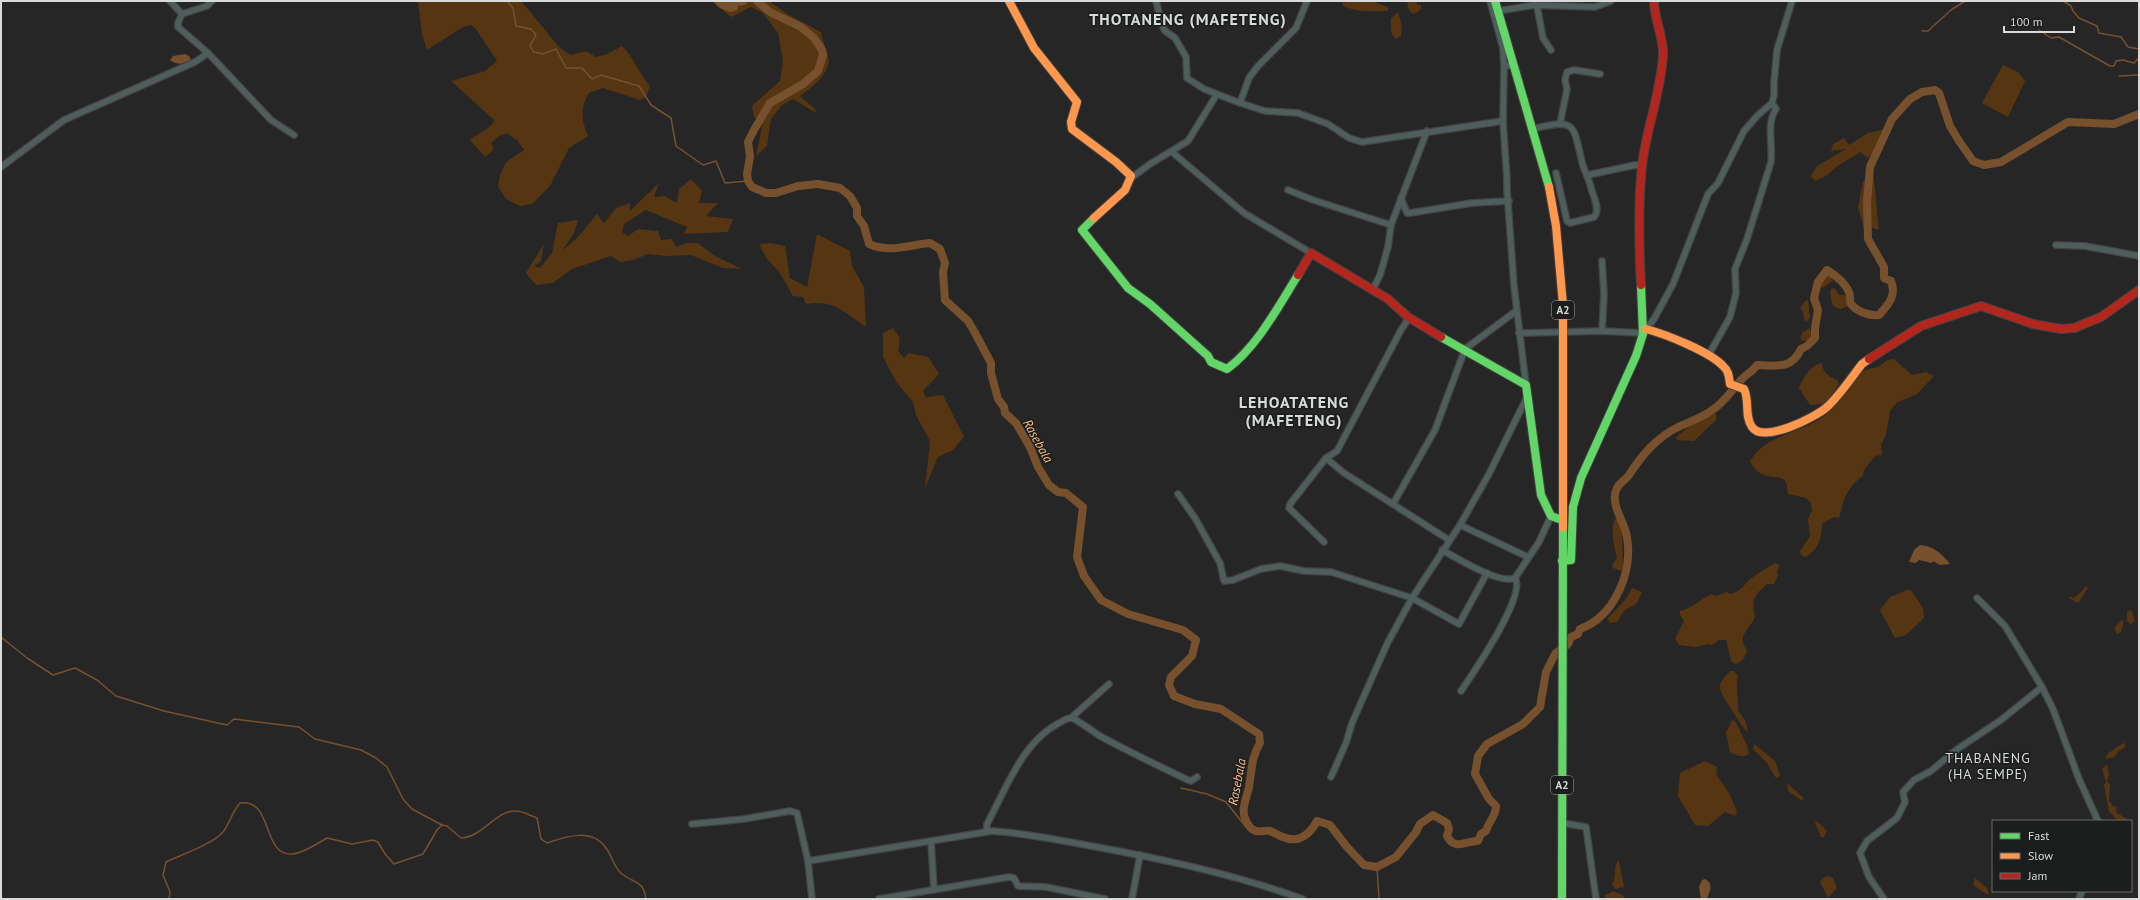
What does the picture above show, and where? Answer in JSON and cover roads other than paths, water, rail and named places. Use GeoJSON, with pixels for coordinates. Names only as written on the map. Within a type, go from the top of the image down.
{"type":"FeatureCollection","features":[{"type":"Feature","properties":{"kind":"street"},"geometry":{"type":"LineString","coordinates":[[170,1],[182,14]]}},
{"type":"Feature","properties":{"kind":"street"},"geometry":{"type":"LineString","coordinates":[[182,14],[210,5],[212,1]]}},
{"type":"Feature","properties":{"kind":"street"},"geometry":{"type":"LineString","coordinates":[[1009,1],[1024,32],[1034,48],[1076,102],[1076,109],[1071,120],[1072,129],[1116,162],[1131,178]]}},
{"type":"Feature","properties":{"kind":"street"},"geometry":{"type":"LineString","coordinates":[[1156,1],[1165,31],[1175,38],[1186,57],[1187,78],[1204,89],[1240,103],[1265,111],[1302,115],[1336,128],[1355,140],[1362,142],[1427,131],[1503,121]]}},
{"type":"Feature","properties":{"kind":"street"},"geometry":{"type":"LineString","coordinates":[[1240,103],[1249,78],[1258,66],[1296,28],[1307,1]]}},
{"type":"Feature","properties":{"kind":"street"},"geometry":{"type":"LineString","coordinates":[[1490,1],[1503,48],[1503,121],[1516,311],[1526,385],[1526,399],[1541,495],[1551,516],[1562,520]]}},
{"type":"Feature","properties":{"kind":"street","name":"A2"},"geometry":{"type":"LineString","coordinates":[[1495,1],[1550,192],[1556,226],[1563,305],[1562,899]]}},
{"type":"Feature","properties":{"kind":"street"},"geometry":{"type":"LineString","coordinates":[[1498,11],[1536,4],[1560,3],[1595,7],[1610,1]]}},
{"type":"Feature","properties":{"kind":"street"},"geometry":{"type":"LineString","coordinates":[[1645,331],[1639,255],[1642,166],[1660,79],[1663,53],[1654,1]]}},
{"type":"Feature","properties":{"kind":"street"},"geometry":{"type":"LineString","coordinates":[[1562,561],[1571,560],[1573,507],[1581,478],[1636,356],[1645,331],[1654,319],[1674,284],[1708,194],[1718,182],[1744,131],[1758,115],[1772,103],[1774,96],[1777,50],[1792,1]]}},
{"type":"Feature","properties":{"kind":"street"},"geometry":{"type":"LineString","coordinates":[[1536,4],[1543,38],[1551,50]]}},
{"type":"Feature","properties":{"kind":"street"},"geometry":{"type":"LineString","coordinates":[[182,14],[178,26],[208,53],[271,120],[294,135]]}},
{"type":"Feature","properties":{"kind":"street"},"geometry":{"type":"LineString","coordinates":[[1,167],[64,120],[195,62],[208,53]]}},
{"type":"Feature","properties":{"kind":"street"},"geometry":{"type":"LineString","coordinates":[[1504,67],[1514,64]]}},
{"type":"Feature","properties":{"kind":"street"},"geometry":{"type":"LineString","coordinates":[[1560,124],[1567,88],[1565,80],[1567,72],[1574,70],[1600,74]]}},
{"type":"Feature","properties":{"kind":"street"},"geometry":{"type":"LineString","coordinates":[[1217,94],[1193,136],[1172,152],[1150,164],[1131,178],[1124,192],[1091,219],[1082,230],[1128,288],[1150,304],[1208,356],[1212,362],[1227,369],[1231,367],[1252,342],[1280,303],[1311,253]]}},
{"type":"Feature","properties":{"kind":"street"},"geometry":{"type":"LineString","coordinates":[[1708,356],[1730,317],[1736,293],[1735,269],[1747,239],[1771,162],[1773,150],[1772,115],[1776,109],[1772,103]]}},
{"type":"Feature","properties":{"kind":"street"},"geometry":{"type":"LineString","coordinates":[[1533,129],[1560,124],[1570,127],[1575,132],[1582,162],[1588,175],[1597,214],[1594,217],[1570,223],[1565,220],[1562,192],[1556,173]]}},
{"type":"Feature","properties":{"kind":"street"},"geometry":{"type":"LineString","coordinates":[[1373,289],[1380,275],[1388,247],[1391,224],[1427,131]]}},
{"type":"Feature","properties":{"kind":"street"},"geometry":{"type":"LineString","coordinates":[[1172,152],[1244,213],[1373,289],[1384,296],[1409,318],[1526,385]]}},
{"type":"Feature","properties":{"kind":"street"},"geometry":{"type":"LineString","coordinates":[[1588,175],[1635,165],[1642,166]]}},
{"type":"Feature","properties":{"kind":"street"},"geometry":{"type":"LineString","coordinates":[[1288,190],[1320,203],[1391,224]]}},
{"type":"Feature","properties":{"kind":"street"},"geometry":{"type":"LineString","coordinates":[[1401,198],[1407,213],[1472,203],[1509,200]]}},
{"type":"Feature","properties":{"kind":"street"},"geometry":{"type":"LineString","coordinates":[[2056,246],[2086,246],[2139,256]]}},
{"type":"Feature","properties":{"kind":"street"},"geometry":{"type":"LineString","coordinates":[[1602,261],[1604,294],[1602,331]]}},
{"type":"Feature","properties":{"kind":"street"},"geometry":{"type":"LineString","coordinates":[[1518,334],[1645,331],[1708,356],[1724,366],[1729,376],[1730,384],[1744,389],[1747,395],[1747,414],[1752,428],[1756,431],[1772,433],[1816,415],[1834,400],[1862,364],[1921,326],[1981,306],[2024,322],[2043,327],[2074,328],[2089,324],[2139,290]]}},
{"type":"Feature","properties":{"kind":"street"},"geometry":{"type":"LineString","coordinates":[[1393,504],[1435,430],[1465,349],[1516,311]]}},
{"type":"Feature","properties":{"kind":"street"},"geometry":{"type":"LineString","coordinates":[[1324,542],[1289,508],[1291,501],[1326,458],[1336,451],[1343,441],[1361,403],[1409,318]]}},
{"type":"Feature","properties":{"kind":"street"},"geometry":{"type":"LineString","coordinates":[[1331,777],[1381,658],[1412,598],[1442,550],[1460,525],[1505,443],[1526,399]]}},
{"type":"Feature","properties":{"kind":"street"},"geometry":{"type":"LineString","coordinates":[[1326,458],[1350,477],[1449,540]]}},
{"type":"Feature","properties":{"kind":"street"},"geometry":{"type":"LineString","coordinates":[[1178,494],[1220,563],[1224,581],[1233,580],[1261,569],[1280,566],[1292,567],[1304,571],[1331,572],[1412,598],[1458,624],[1487,573]]}},
{"type":"Feature","properties":{"kind":"street"},"geometry":{"type":"LineString","coordinates":[[1442,550],[1487,573],[1507,580],[1515,578],[1539,542],[1551,516]]}},
{"type":"Feature","properties":{"kind":"street"},"geometry":{"type":"LineString","coordinates":[[1460,525],[1528,557]]}},
{"type":"Feature","properties":{"kind":"street"},"geometry":{"type":"LineString","coordinates":[[1461,691],[1482,661],[1505,620],[1518,585],[1515,578]]}},
{"type":"Feature","properties":{"kind":"street"},"geometry":{"type":"LineString","coordinates":[[1977,598],[2005,626],[2042,687],[2053,709],[2079,779],[2098,820]]}},
{"type":"Feature","properties":{"kind":"street"},"geometry":{"type":"LineString","coordinates":[[987,832],[987,824],[1030,746],[1051,727],[1071,718],[1109,684]]}},
{"type":"Feature","properties":{"kind":"street"},"geometry":{"type":"LineString","coordinates":[[1884,899],[1869,877],[1860,854],[1867,841],[1897,818],[1905,802],[1902,792],[1914,780],[1931,771],[1956,750],[2007,716],[2042,687]]}},
{"type":"Feature","properties":{"kind":"street"},"geometry":{"type":"LineString","coordinates":[[1071,718],[1114,744],[1188,780],[1191,781],[1196,778]]}},
{"type":"Feature","properties":{"kind":"street"},"geometry":{"type":"LineString","coordinates":[[692,824],[744,819],[790,811],[797,813],[808,860],[812,899]]}},
{"type":"Feature","properties":{"kind":"street"},"geometry":{"type":"LineString","coordinates":[[1562,823],[1586,827],[1596,899]]}},
{"type":"Feature","properties":{"kind":"street"},"geometry":{"type":"LineString","coordinates":[[808,860],[987,832],[1018,832],[1140,855],[1234,876],[1303,899]]}},
{"type":"Feature","properties":{"kind":"street"},"geometry":{"type":"LineString","coordinates":[[931,841],[934,890]]}},
{"type":"Feature","properties":{"kind":"street"},"geometry":{"type":"LineString","coordinates":[[1132,899],[1140,855]]}},
{"type":"Feature","properties":{"kind":"street"},"geometry":{"type":"LineString","coordinates":[[878,899],[1009,877],[1014,878],[1018,886],[1046,887],[1105,899]]}},
{"type":"Feature","properties":{"kind":"waterway"},"geometry":{"type":"LineString","coordinates":[[507,1],[513,8],[516,26],[531,29],[536,35],[530,46],[534,52],[543,54],[556,49],[566,68],[582,68],[592,79],[601,75],[639,86],[651,105],[671,118],[676,146],[703,165],[716,161],[725,183],[748,181]]}},
{"type":"Feature","properties":{"kind":"waterway","name":"Rasebala"},"geometry":{"type":"LineString","coordinates":[[718,1],[721,4],[731,8],[734,7],[732,3],[743,1]]}},
{"type":"Feature","properties":{"kind":"waterway"},"geometry":{"type":"LineString","coordinates":[[757,1],[770,12],[801,27],[814,38],[822,50],[823,55],[818,71],[803,84],[770,103],[754,130],[748,142],[750,156],[747,174],[748,181],[752,187],[766,193],[776,193],[798,186],[818,184],[840,188],[850,196],[857,208],[857,216],[864,226],[869,244],[884,248],[900,248],[930,243],[940,249],[945,263],[943,272],[945,300],[968,321],[991,363],[991,373],[998,399],[1004,407],[1005,413],[1016,423],[1030,447],[1038,467],[1049,485],[1058,492],[1066,493],[1083,507],[1077,557],[1084,576],[1101,600],[1128,614],[1183,630],[1196,640],[1192,656],[1171,677],[1169,685],[1174,696],[1195,704],[1221,709],[1259,734],[1260,743],[1253,759],[1249,787],[1244,807],[1244,817],[1246,822],[1254,830],[1270,831],[1289,839],[1299,838],[1307,834],[1317,821],[1330,825],[1347,847],[1364,865],[1377,867],[1396,857],[1416,832],[1420,824],[1433,815],[1447,823],[1449,829],[1447,836],[1450,841],[1457,844],[1478,841],[1481,834],[1486,831],[1495,813],[1496,806],[1489,799],[1475,774],[1478,756],[1487,744],[1523,724],[1540,707],[1546,672],[1555,654],[1568,644],[1571,637],[1578,634],[1580,629],[1592,623],[1603,614],[1619,591],[1624,578],[1628,550],[1626,531],[1616,507],[1615,494],[1618,486],[1628,477],[1650,448],[1670,431],[1703,416],[1716,408],[1757,365],[1777,366],[1788,363],[1793,360],[1801,349],[1807,346],[1815,338],[1818,310],[1814,298],[1818,282],[1827,270],[1845,285],[1850,293],[1851,304],[1860,311],[1868,314],[1879,315],[1891,300],[1893,286],[1891,281],[1884,278],[1884,267],[1868,239],[1867,202],[1870,167],[1892,119],[1910,99],[1922,92],[1935,90],[1939,93],[1950,126],[1959,141],[1973,161],[1984,165],[2001,162],[2068,122],[2114,124],[2139,114]]}},
{"type":"Feature","properties":{"kind":"waterway"},"geometry":{"type":"LineString","coordinates":[[1922,31],[1928,31],[1951,10],[1965,1]]}},
{"type":"Feature","properties":{"kind":"waterway"},"geometry":{"type":"LineString","coordinates":[[2063,1],[2071,6],[2079,18],[2097,26],[2099,33],[2121,37],[2128,47],[2139,49]]}},
{"type":"Feature","properties":{"kind":"waterway"},"geometry":{"type":"LineString","coordinates":[[2039,30],[2051,38],[2059,37],[2110,66],[2114,66],[2116,61],[2123,60],[2134,63],[2139,58]]}},
{"type":"Feature","properties":{"kind":"waterway"},"geometry":{"type":"LineString","coordinates":[[2119,76],[2139,75]]}},
{"type":"Feature","properties":{"kind":"waterway"},"geometry":{"type":"LineString","coordinates":[[1,637],[27,658],[53,675],[75,668],[97,680],[116,696],[164,711],[227,725],[234,719],[299,727],[315,739],[361,750],[376,758],[387,767],[403,799],[412,809],[442,825]]}},
{"type":"Feature","properties":{"kind":"waterway"},"geometry":{"type":"LineString","coordinates":[[1181,788],[1207,794],[1226,802],[1246,827],[1250,828]]}},
{"type":"Feature","properties":{"kind":"waterway"},"geometry":{"type":"LineString","coordinates":[[169,899],[170,892],[163,875],[166,862],[212,841],[223,832],[240,803],[251,804],[258,809],[276,847],[283,852],[293,854],[298,853],[307,850],[327,838],[352,844],[373,840],[378,842],[385,854],[394,864],[423,854],[437,830],[442,825],[447,826],[461,838],[469,837],[502,815],[509,812],[521,812],[537,818],[541,839],[547,843],[579,835],[594,838],[600,842],[608,851],[619,871],[641,885],[646,899]]}},
{"type":"Feature","properties":{"kind":"waterway"},"geometry":{"type":"LineString","coordinates":[[1377,867],[1379,899]]}},
{"type":"Feature","properties":{"kind":"district","name":"THOTANENG (MAFETENG)"},"geometry":{"type":"Point","coordinates":[1188,19]}},
{"type":"Feature","properties":{"kind":"district","name":"LEHOATATENG (MAFETENG)"},"geometry":{"type":"Point","coordinates":[1294,411]}},
{"type":"Feature","properties":{"kind":"district","name":"THABANENG (HA SEMPE)"},"geometry":{"type":"Point","coordinates":[1988,766]}}]}
